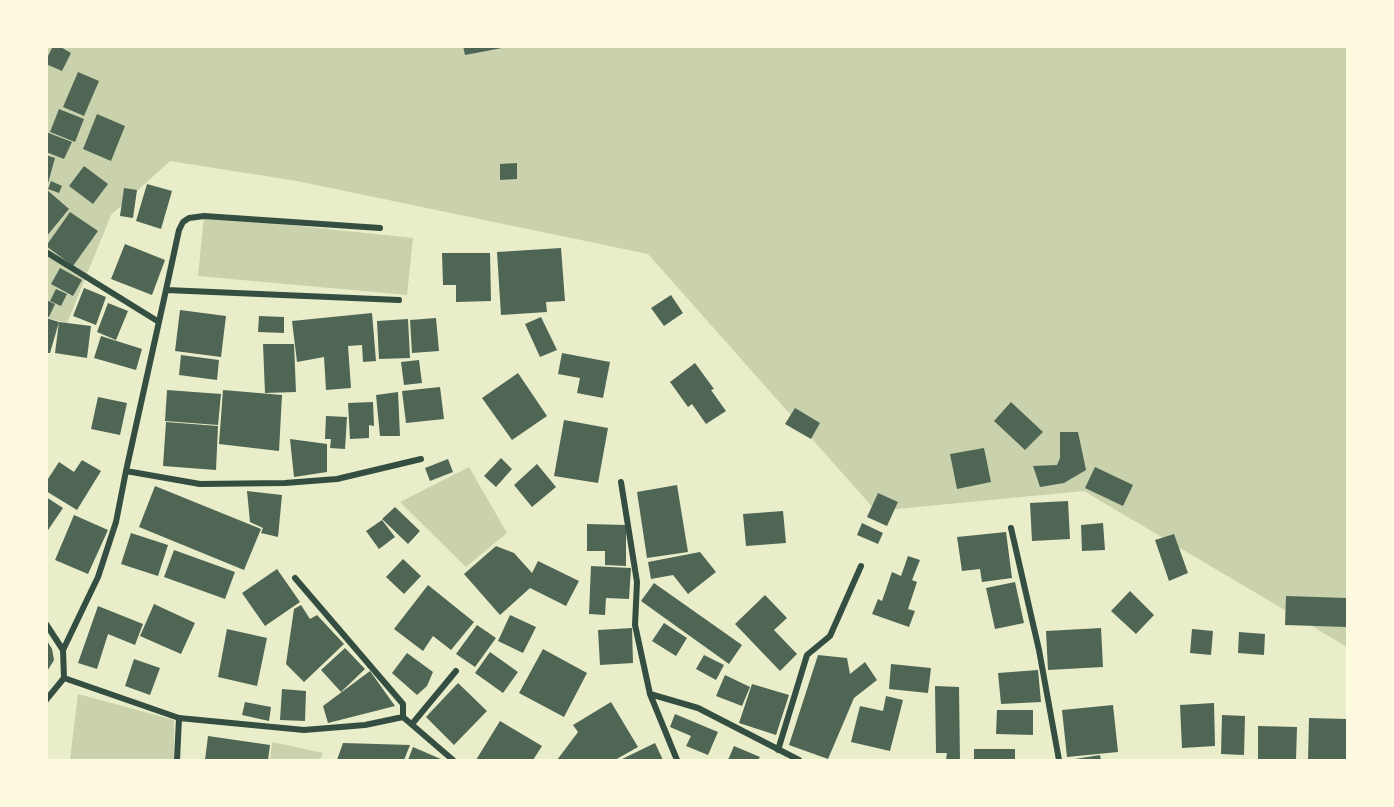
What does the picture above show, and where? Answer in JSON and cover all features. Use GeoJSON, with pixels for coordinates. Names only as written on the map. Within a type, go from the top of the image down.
{"type":"FeatureCollection","features":[{"type":"Feature","properties":{"kind":"street"},"geometry":{"type":"LineString","coordinates":[[46,700],[64,678],[63,650],[98,577],[116,522],[179,230],[183,222],[189,218],[204,216],[380,228]]}},
{"type":"Feature","properties":{"kind":"street"},"geometry":{"type":"LineString","coordinates":[[46,252],[159,322]]}},
{"type":"Feature","properties":{"kind":"street"},"geometry":{"type":"LineString","coordinates":[[166,290],[399,300]]}},
{"type":"Feature","properties":{"kind":"street"},"geometry":{"type":"LineString","coordinates":[[126,471],[200,484],[285,483],[337,479],[421,459]]}},
{"type":"Feature","properties":{"kind":"street"},"geometry":{"type":"LineString","coordinates":[[621,482],[638,582],[635,625],[650,694],[677,760]]}},
{"type":"Feature","properties":{"kind":"street"},"geometry":{"type":"LineString","coordinates":[[1011,528],[1039,650],[1059,760]]}},
{"type":"Feature","properties":{"kind":"street"},"geometry":{"type":"LineString","coordinates":[[778,750],[807,655],[830,636],[861,566]]}},
{"type":"Feature","properties":{"kind":"street"},"geometry":{"type":"LineString","coordinates":[[295,578],[403,704],[404,717],[453,760]]}},
{"type":"Feature","properties":{"kind":"street"},"geometry":{"type":"LineString","coordinates":[[46,624],[63,650]]}},
{"type":"Feature","properties":{"kind":"street"},"geometry":{"type":"LineString","coordinates":[[412,724],[456,671]]}},
{"type":"Feature","properties":{"kind":"street"},"geometry":{"type":"LineString","coordinates":[[64,678],[179,718],[304,730],[365,726],[404,717]]}},
{"type":"Feature","properties":{"kind":"street"},"geometry":{"type":"LineString","coordinates":[[650,694],[698,708],[799,760]]}},
{"type":"Feature","properties":{"kind":"street"},"geometry":{"type":"LineString","coordinates":[[177,760],[179,718]]}},
{"type":"Feature","properties":{"kind":"green space"},"geometry":{"type":"Polygon","coordinates":[[[46,47],[1347,47],[1347,647],[1084,491],[876,511],[648,254],[297,181],[170,161],[111,215],[67,323],[47,318],[46,47]]]}},
{"type":"Feature","properties":{"kind":"green space"},"geometry":{"type":"Polygon","coordinates":[[[204,216],[413,238],[407,295],[198,276],[204,216]]]}},
{"type":"Feature","properties":{"kind":"green space"},"geometry":{"type":"Polygon","coordinates":[[[469,467],[507,533],[466,567],[400,502],[469,467]]]}},
{"type":"Feature","properties":{"kind":"green space"},"geometry":{"type":"Polygon","coordinates":[[[78,694],[174,720],[174,760],[70,760],[78,694]]]}},
{"type":"Feature","properties":{"kind":"green space"},"geometry":{"type":"Polygon","coordinates":[[[272,742],[323,753],[320,760],[270,760],[272,742]]]}},
{"type":"Feature","properties":{"kind":"building"},"geometry":{"type":"Polygon","coordinates":[[[53,46],[59,46],[71,53],[62,71],[46,64],[53,46]]]}},
{"type":"Feature","properties":{"kind":"building"},"geometry":{"type":"Polygon","coordinates":[[[463,46],[502,46],[502,48],[465,55],[463,46]]]}},
{"type":"Feature","properties":{"kind":"building"},"geometry":{"type":"Polygon","coordinates":[[[78,72],[99,81],[84,116],[63,107],[78,72]]]}},
{"type":"Feature","properties":{"kind":"building"},"geometry":{"type":"Polygon","coordinates":[[[59,109],[84,119],[75,142],[50,132],[59,109]]]}},
{"type":"Feature","properties":{"kind":"building"},"geometry":{"type":"Polygon","coordinates":[[[97,114],[125,126],[111,161],[83,149],[97,114]]]}},
{"type":"Feature","properties":{"kind":"building"},"geometry":{"type":"Polygon","coordinates":[[[46,132],[72,142],[64,159],[46,152],[46,132]]]}},
{"type":"Feature","properties":{"kind":"building"},"geometry":{"type":"Polygon","coordinates":[[[46,155],[55,158],[47,187],[46,187],[46,155]]]}},
{"type":"Feature","properties":{"kind":"building"},"geometry":{"type":"Polygon","coordinates":[[[517,163],[517,179],[500,180],[500,164],[517,163]]]}},
{"type":"Feature","properties":{"kind":"building"},"geometry":{"type":"Polygon","coordinates":[[[84,166],[108,184],[93,204],[69,186],[84,166]]]}},
{"type":"Feature","properties":{"kind":"building"},"geometry":{"type":"Polygon","coordinates":[[[51,181],[62,186],[59,193],[48,189],[51,181]]]}},
{"type":"Feature","properties":{"kind":"building"},"geometry":{"type":"Polygon","coordinates":[[[147,184],[172,191],[161,229],[136,221],[147,184]]]}},
{"type":"Feature","properties":{"kind":"building"},"geometry":{"type":"Polygon","coordinates":[[[124,188],[137,190],[133,218],[120,216],[124,188]]]}},
{"type":"Feature","properties":{"kind":"building"},"geometry":{"type":"Polygon","coordinates":[[[46,189],[69,209],[46,237],[46,189]]]}},
{"type":"Feature","properties":{"kind":"building"},"geometry":{"type":"Polygon","coordinates":[[[70,212],[98,231],[73,266],[46,246],[70,212]]]}},
{"type":"Feature","properties":{"kind":"building"},"geometry":{"type":"Polygon","coordinates":[[[125,244],[165,260],[152,295],[111,279],[125,244]]]}},
{"type":"Feature","properties":{"kind":"building"},"geometry":{"type":"Polygon","coordinates":[[[561,248],[565,301],[546,302],[547,312],[501,315],[497,252],[561,248]]]}},
{"type":"Feature","properties":{"kind":"building"},"geometry":{"type":"Polygon","coordinates":[[[442,253],[490,253],[491,301],[456,302],[456,285],[443,285],[442,253]]]}},
{"type":"Feature","properties":{"kind":"building"},"geometry":{"type":"Polygon","coordinates":[[[60,268],[82,280],[73,296],[51,284],[60,268]]]}},
{"type":"Feature","properties":{"kind":"building"},"geometry":{"type":"Polygon","coordinates":[[[84,288],[106,297],[96,325],[73,316],[84,288]]]}},
{"type":"Feature","properties":{"kind":"building"},"geometry":{"type":"Polygon","coordinates":[[[56,289],[67,294],[61,306],[50,301],[56,289]]]}},
{"type":"Feature","properties":{"kind":"building"},"geometry":{"type":"Polygon","coordinates":[[[671,295],[683,313],[664,326],[651,308],[671,295]]]}},
{"type":"Feature","properties":{"kind":"building"},"geometry":{"type":"Polygon","coordinates":[[[46,300],[55,304],[49,317],[46,316],[46,300]]]}},
{"type":"Feature","properties":{"kind":"building"},"geometry":{"type":"Polygon","coordinates":[[[108,303],[128,311],[116,340],[97,332],[108,303]]]}},
{"type":"Feature","properties":{"kind":"building"},"geometry":{"type":"Polygon","coordinates":[[[180,310],[226,316],[221,357],[175,351],[180,310]]]}},
{"type":"Feature","properties":{"kind":"building"},"geometry":{"type":"Polygon","coordinates":[[[372,313],[376,361],[363,362],[362,345],[348,346],[351,388],[326,390],[324,357],[297,362],[292,321],[372,313]]]}},
{"type":"Feature","properties":{"kind":"building"},"geometry":{"type":"Polygon","coordinates":[[[259,316],[284,317],[284,333],[258,332],[259,316]]]}},
{"type":"Feature","properties":{"kind":"building"},"geometry":{"type":"Polygon","coordinates":[[[541,317],[557,350],[540,357],[525,324],[541,317]]]}},
{"type":"Feature","properties":{"kind":"building"},"geometry":{"type":"Polygon","coordinates":[[[46,318],[59,322],[50,353],[46,353],[46,318]]]}},
{"type":"Feature","properties":{"kind":"building"},"geometry":{"type":"Polygon","coordinates":[[[436,318],[439,351],[412,353],[410,320],[436,318]]]}},
{"type":"Feature","properties":{"kind":"building"},"geometry":{"type":"Polygon","coordinates":[[[408,319],[410,358],[379,359],[377,321],[408,319]]]}},
{"type":"Feature","properties":{"kind":"building"},"geometry":{"type":"Polygon","coordinates":[[[59,322],[91,326],[87,358],[55,353],[59,322]]]}},
{"type":"Feature","properties":{"kind":"building"},"geometry":{"type":"Polygon","coordinates":[[[101,336],[142,349],[136,370],[94,358],[101,336]]]}},
{"type":"Feature","properties":{"kind":"building"},"geometry":{"type":"Polygon","coordinates":[[[263,344],[294,344],[296,392],[265,393],[263,344]]]}},
{"type":"Feature","properties":{"kind":"building"},"geometry":{"type":"Polygon","coordinates":[[[562,353],[610,362],[603,398],[577,393],[580,378],[558,374],[562,353]]]}},
{"type":"Feature","properties":{"kind":"building"},"geometry":{"type":"Polygon","coordinates":[[[181,355],[219,360],[217,380],[179,375],[181,355]]]}},
{"type":"Feature","properties":{"kind":"building"},"geometry":{"type":"Polygon","coordinates":[[[419,360],[422,383],[404,385],[401,362],[419,360]]]}},
{"type":"Feature","properties":{"kind":"building"},"geometry":{"type":"Polygon","coordinates":[[[695,363],[714,389],[711,390],[726,411],[706,424],[692,404],[688,407],[670,382],[695,363]]]}},
{"type":"Feature","properties":{"kind":"building"},"geometry":{"type":"Polygon","coordinates":[[[518,373],[547,416],[512,440],[482,398],[518,373]]]}},
{"type":"Feature","properties":{"kind":"building"},"geometry":{"type":"Polygon","coordinates":[[[440,387],[444,419],[406,423],[402,391],[440,387]]]}},
{"type":"Feature","properties":{"kind":"building"},"geometry":{"type":"Polygon","coordinates":[[[167,390],[221,394],[218,425],[165,421],[167,390]]]}},
{"type":"Feature","properties":{"kind":"building"},"geometry":{"type":"Polygon","coordinates":[[[223,390],[282,395],[279,451],[219,444],[223,390]]]}},
{"type":"Feature","properties":{"kind":"building"},"geometry":{"type":"Polygon","coordinates":[[[398,392],[400,436],[380,436],[376,395],[398,392]]]}},
{"type":"Feature","properties":{"kind":"building"},"geometry":{"type":"Polygon","coordinates":[[[98,397],[127,403],[120,435],[91,429],[98,397]]]}},
{"type":"Feature","properties":{"kind":"building"},"geometry":{"type":"Polygon","coordinates":[[[373,402],[374,426],[369,425],[369,438],[350,439],[348,403],[373,402]]]}},
{"type":"Feature","properties":{"kind":"building"},"geometry":{"type":"Polygon","coordinates":[[[1011,402],[1043,432],[1025,450],[994,421],[1011,402]]]}},
{"type":"Feature","properties":{"kind":"building"},"geometry":{"type":"Polygon","coordinates":[[[795,408],[820,423],[811,439],[785,424],[795,408]]]}},
{"type":"Feature","properties":{"kind":"building"},"geometry":{"type":"Polygon","coordinates":[[[326,416],[347,417],[345,449],[330,448],[331,439],[325,439],[326,416]]]}},
{"type":"Feature","properties":{"kind":"building"},"geometry":{"type":"Polygon","coordinates":[[[564,420],[608,428],[598,483],[554,476],[564,420]]]}},
{"type":"Feature","properties":{"kind":"building"},"geometry":{"type":"Polygon","coordinates":[[[166,422],[218,426],[216,470],[163,466],[166,422]]]}},
{"type":"Feature","properties":{"kind":"building"},"geometry":{"type":"Polygon","coordinates":[[[1060,432],[1078,432],[1086,470],[1064,483],[1040,487],[1033,466],[1057,465],[1060,458],[1060,432]]]}},
{"type":"Feature","properties":{"kind":"building"},"geometry":{"type":"Polygon","coordinates":[[[290,439],[327,444],[327,472],[294,477],[290,439]]]}},
{"type":"Feature","properties":{"kind":"building"},"geometry":{"type":"Polygon","coordinates":[[[984,448],[991,482],[957,489],[950,454],[984,448]]]}},
{"type":"Feature","properties":{"kind":"building"},"geometry":{"type":"Polygon","coordinates":[[[501,458],[512,469],[496,487],[484,476],[501,458]]]}},
{"type":"Feature","properties":{"kind":"building"},"geometry":{"type":"Polygon","coordinates":[[[448,459],[453,472],[430,481],[425,468],[448,459]]]}},
{"type":"Feature","properties":{"kind":"building"},"geometry":{"type":"Polygon","coordinates":[[[82,460],[101,471],[77,510],[46,491],[46,482],[59,462],[74,472],[82,460]]]}},
{"type":"Feature","properties":{"kind":"building"},"geometry":{"type":"Polygon","coordinates":[[[537,464],[556,487],[532,507],[514,485],[537,464]]]}},
{"type":"Feature","properties":{"kind":"building"},"geometry":{"type":"Polygon","coordinates":[[[1095,467],[1133,485],[1123,506],[1085,488],[1095,467]]]}},
{"type":"Feature","properties":{"kind":"building"},"geometry":{"type":"Polygon","coordinates":[[[677,485],[688,552],[647,558],[637,492],[677,485]]]}},
{"type":"Feature","properties":{"kind":"building"},"geometry":{"type":"Polygon","coordinates":[[[155,486],[261,529],[244,570],[139,527],[155,486]]]}},
{"type":"Feature","properties":{"kind":"building"},"geometry":{"type":"Polygon","coordinates":[[[247,491],[282,495],[278,537],[261,533],[263,528],[250,522],[247,491]]]}},
{"type":"Feature","properties":{"kind":"building"},"geometry":{"type":"Polygon","coordinates":[[[878,493],[898,502],[887,526],[867,517],[878,493]]]}},
{"type":"Feature","properties":{"kind":"building"},"geometry":{"type":"Polygon","coordinates":[[[46,497],[63,508],[46,533],[46,497]]]}},
{"type":"Feature","properties":{"kind":"building"},"geometry":{"type":"Polygon","coordinates":[[[1068,501],[1070,539],[1032,541],[1030,503],[1068,501]]]}},
{"type":"Feature","properties":{"kind":"building"},"geometry":{"type":"Polygon","coordinates":[[[395,507],[420,531],[408,544],[382,519],[395,507]]]}},
{"type":"Feature","properties":{"kind":"building"},"geometry":{"type":"Polygon","coordinates":[[[783,511],[786,543],[746,546],[743,514],[783,511]]]}},
{"type":"Feature","properties":{"kind":"building"},"geometry":{"type":"Polygon","coordinates":[[[74,515],[108,530],[88,574],[55,560],[74,515]]]}},
{"type":"Feature","properties":{"kind":"building"},"geometry":{"type":"Polygon","coordinates":[[[382,520],[395,537],[379,549],[366,531],[382,520]]]}},
{"type":"Feature","properties":{"kind":"building"},"geometry":{"type":"Polygon","coordinates":[[[862,523],[883,533],[878,544],[857,535],[862,523]]]}},
{"type":"Feature","properties":{"kind":"building"},"geometry":{"type":"Polygon","coordinates":[[[1103,523],[1105,550],[1082,551],[1081,525],[1103,523]]]}},
{"type":"Feature","properties":{"kind":"building"},"geometry":{"type":"Polygon","coordinates":[[[587,524],[626,525],[626,566],[605,565],[605,551],[587,551],[587,524]]]}},
{"type":"Feature","properties":{"kind":"building"},"geometry":{"type":"Polygon","coordinates":[[[1006,532],[1012,578],[982,582],[980,569],[962,571],[957,537],[1006,532]]]}},
{"type":"Feature","properties":{"kind":"building"},"geometry":{"type":"Polygon","coordinates":[[[131,533],[168,545],[158,576],[121,564],[131,533]]]}},
{"type":"Feature","properties":{"kind":"building"},"geometry":{"type":"Polygon","coordinates":[[[1174,534],[1188,573],[1169,581],[1155,540],[1174,534]]]}},
{"type":"Feature","properties":{"kind":"building"},"geometry":{"type":"Polygon","coordinates":[[[496,546],[514,553],[532,573],[538,561],[579,581],[566,606],[530,588],[500,615],[464,574],[496,546]]]}},
{"type":"Feature","properties":{"kind":"building"},"geometry":{"type":"Polygon","coordinates":[[[174,550],[235,572],[225,599],[164,577],[174,550]]]}},
{"type":"Feature","properties":{"kind":"building"},"geometry":{"type":"Polygon","coordinates":[[[700,552],[716,572],[688,594],[673,575],[651,579],[648,562],[700,552]]]}},
{"type":"Feature","properties":{"kind":"building"},"geometry":{"type":"Polygon","coordinates":[[[908,556],[920,560],[912,580],[917,582],[908,609],[915,611],[909,627],[872,614],[878,599],[882,601],[892,572],[901,576],[908,556]]]}},
{"type":"Feature","properties":{"kind":"building"},"geometry":{"type":"Polygon","coordinates":[[[403,559],[421,576],[404,594],[386,577],[403,559]]]}},
{"type":"Feature","properties":{"kind":"building"},"geometry":{"type":"Polygon","coordinates":[[[591,566],[631,568],[629,599],[606,598],[605,615],[589,614],[591,566]]]}},
{"type":"Feature","properties":{"kind":"building"},"geometry":{"type":"Polygon","coordinates":[[[277,569],[300,602],[265,626],[242,593],[277,569]]]}},
{"type":"Feature","properties":{"kind":"building"},"geometry":{"type":"Polygon","coordinates":[[[1015,582],[1024,623],[995,629],[986,588],[1015,582]]]}},
{"type":"Feature","properties":{"kind":"building"},"geometry":{"type":"Polygon","coordinates":[[[654,583],[742,645],[729,664],[641,601],[654,583]]]}},
{"type":"Feature","properties":{"kind":"building"},"geometry":{"type":"Polygon","coordinates":[[[428,585],[474,622],[451,650],[433,636],[423,651],[394,629],[428,585]]]}},
{"type":"Feature","properties":{"kind":"building"},"geometry":{"type":"Polygon","coordinates":[[[1130,591],[1154,615],[1136,634],[1111,611],[1130,591]]]}},
{"type":"Feature","properties":{"kind":"building"},"geometry":{"type":"Polygon","coordinates":[[[765,595],[787,618],[774,630],[797,654],[780,671],[735,624],[765,595]]]}},
{"type":"Feature","properties":{"kind":"building"},"geometry":{"type":"Polygon","coordinates":[[[1286,596],[1347,598],[1347,627],[1285,625],[1286,596]]]}},
{"type":"Feature","properties":{"kind":"building"},"geometry":{"type":"Polygon","coordinates":[[[154,604],[195,623],[181,654],[140,636],[154,604]]]}},
{"type":"Feature","properties":{"kind":"building"},"geometry":{"type":"Polygon","coordinates":[[[301,605],[310,619],[317,615],[344,644],[304,682],[286,664],[294,609],[301,605]]]}},
{"type":"Feature","properties":{"kind":"building"},"geometry":{"type":"Polygon","coordinates":[[[98,606],[143,624],[135,645],[108,634],[97,669],[78,663],[98,606]]]}},
{"type":"Feature","properties":{"kind":"building"},"geometry":{"type":"Polygon","coordinates":[[[510,615],[536,627],[523,653],[498,641],[510,615]]]}},
{"type":"Feature","properties":{"kind":"building"},"geometry":{"type":"Polygon","coordinates":[[[664,623],[687,638],[676,656],[652,641],[664,623]]]}},
{"type":"Feature","properties":{"kind":"building"},"geometry":{"type":"Polygon","coordinates":[[[477,625],[496,638],[475,667],[456,654],[477,625]]]}},
{"type":"Feature","properties":{"kind":"building"},"geometry":{"type":"Polygon","coordinates":[[[632,628],[633,663],[600,665],[598,630],[632,628]]]}},
{"type":"Feature","properties":{"kind":"building"},"geometry":{"type":"Polygon","coordinates":[[[1101,628],[1103,667],[1048,670],[1046,631],[1101,628]]]}},
{"type":"Feature","properties":{"kind":"building"},"geometry":{"type":"Polygon","coordinates":[[[227,629],[267,638],[257,686],[218,677],[227,629]]]}},
{"type":"Feature","properties":{"kind":"building"},"geometry":{"type":"Polygon","coordinates":[[[1192,629],[1213,631],[1211,655],[1190,653],[1192,629]]]}},
{"type":"Feature","properties":{"kind":"building"},"geometry":{"type":"Polygon","coordinates":[[[1239,632],[1265,634],[1264,655],[1238,653],[1239,632]]]}},
{"type":"Feature","properties":{"kind":"building"},"geometry":{"type":"Polygon","coordinates":[[[46,639],[52,649],[54,660],[46,673],[46,639]]]}},
{"type":"Feature","properties":{"kind":"building"},"geometry":{"type":"Polygon","coordinates":[[[345,648],[365,669],[341,692],[321,670],[345,648]]]}},
{"type":"Feature","properties":{"kind":"building"},"geometry":{"type":"Polygon","coordinates":[[[543,649],[587,673],[564,717],[519,693],[543,649]]]}},
{"type":"Feature","properties":{"kind":"building"},"geometry":{"type":"Polygon","coordinates":[[[490,652],[518,672],[503,693],[475,673],[490,652]]]}},
{"type":"Feature","properties":{"kind":"building"},"geometry":{"type":"Polygon","coordinates":[[[407,653],[433,672],[427,686],[417,695],[392,673],[407,653]]]}},
{"type":"Feature","properties":{"kind":"building"},"geometry":{"type":"Polygon","coordinates":[[[704,655],[724,665],[716,680],[696,669],[704,655]]]}},
{"type":"Feature","properties":{"kind":"building"},"geometry":{"type":"Polygon","coordinates":[[[818,655],[847,658],[850,674],[865,662],[877,680],[854,698],[828,759],[789,745],[818,655]]]}},
{"type":"Feature","properties":{"kind":"building"},"geometry":{"type":"Polygon","coordinates":[[[134,659],[160,668],[150,695],[125,686],[134,659]]]}},
{"type":"Feature","properties":{"kind":"building"},"geometry":{"type":"Polygon","coordinates":[[[891,664],[931,668],[928,693],[889,689],[891,664]]]}},
{"type":"Feature","properties":{"kind":"building"},"geometry":{"type":"Polygon","coordinates":[[[1038,670],[1041,702],[1001,704],[998,673],[1038,670]]]}},
{"type":"Feature","properties":{"kind":"building"},"geometry":{"type":"Polygon","coordinates":[[[370,671],[395,706],[328,723],[323,706],[370,671]]]}},
{"type":"Feature","properties":{"kind":"building"},"geometry":{"type":"Polygon","coordinates":[[[725,675],[750,687],[742,706],[716,696],[725,675]]]}},
{"type":"Feature","properties":{"kind":"building"},"geometry":{"type":"Polygon","coordinates":[[[458,683],[487,711],[454,745],[426,717],[458,683]]]}},
{"type":"Feature","properties":{"kind":"building"},"geometry":{"type":"Polygon","coordinates":[[[752,684],[789,695],[776,735],[739,723],[752,684]]]}},
{"type":"Feature","properties":{"kind":"building"},"geometry":{"type":"Polygon","coordinates":[[[935,686],[959,687],[960,760],[946,760],[947,753],[936,753],[935,686]]]}},
{"type":"Feature","properties":{"kind":"building"},"geometry":{"type":"Polygon","coordinates":[[[282,689],[306,691],[305,721],[280,720],[282,689]]]}},
{"type":"Feature","properties":{"kind":"building"},"geometry":{"type":"Polygon","coordinates":[[[886,696],[903,700],[890,751],[851,742],[860,706],[883,711],[886,696]]]}},
{"type":"Feature","properties":{"kind":"building"},"geometry":{"type":"Polygon","coordinates":[[[245,702],[271,707],[269,721],[242,715],[245,702]]]}},
{"type":"Feature","properties":{"kind":"building"},"geometry":{"type":"Polygon","coordinates":[[[611,702],[638,747],[615,760],[557,760],[578,732],[573,725],[611,702]]]}},
{"type":"Feature","properties":{"kind":"building"},"geometry":{"type":"Polygon","coordinates":[[[1214,703],[1215,746],[1182,748],[1180,705],[1214,703]]]}},
{"type":"Feature","properties":{"kind":"building"},"geometry":{"type":"Polygon","coordinates":[[[1113,705],[1118,752],[1067,757],[1062,710],[1113,705]]]}},
{"type":"Feature","properties":{"kind":"building"},"geometry":{"type":"Polygon","coordinates":[[[997,710],[1033,710],[1033,735],[996,734],[997,710]]]}},
{"type":"Feature","properties":{"kind":"building"},"geometry":{"type":"Polygon","coordinates":[[[675,714],[718,732],[708,755],[686,746],[691,736],[670,727],[675,714]]]}},
{"type":"Feature","properties":{"kind":"building"},"geometry":{"type":"Polygon","coordinates":[[[1222,715],[1245,716],[1244,755],[1221,754],[1222,715]]]}},
{"type":"Feature","properties":{"kind":"building"},"geometry":{"type":"Polygon","coordinates":[[[1309,718],[1347,719],[1346,760],[1308,760],[1309,718]]]}},
{"type":"Feature","properties":{"kind":"building"},"geometry":{"type":"Polygon","coordinates":[[[500,721],[542,746],[533,760],[476,760],[500,721]]]}},
{"type":"Feature","properties":{"kind":"building"},"geometry":{"type":"Polygon","coordinates":[[[1258,726],[1297,727],[1296,760],[1258,759],[1258,726]]]}},
{"type":"Feature","properties":{"kind":"building"},"geometry":{"type":"Polygon","coordinates":[[[208,736],[270,745],[268,760],[205,760],[208,736]]]}},
{"type":"Feature","properties":{"kind":"building"},"geometry":{"type":"Polygon","coordinates":[[[343,743],[410,745],[404,760],[337,760],[343,743]]]}},
{"type":"Feature","properties":{"kind":"building"},"geometry":{"type":"Polygon","coordinates":[[[655,743],[663,760],[620,760],[655,743]]]}},
{"type":"Feature","properties":{"kind":"building"},"geometry":{"type":"Polygon","coordinates":[[[734,746],[760,757],[758,760],[728,760],[734,746]]]}},
{"type":"Feature","properties":{"kind":"building"},"geometry":{"type":"Polygon","coordinates":[[[413,747],[443,760],[408,760],[413,747]]]}},
{"type":"Feature","properties":{"kind":"building"},"geometry":{"type":"Polygon","coordinates":[[[974,749],[1015,749],[1015,760],[974,760],[974,749]]]}},
{"type":"Feature","properties":{"kind":"building"},"geometry":{"type":"Polygon","coordinates":[[[1100,755],[1101,760],[1075,760],[1075,759],[1100,755]]]}}]}
